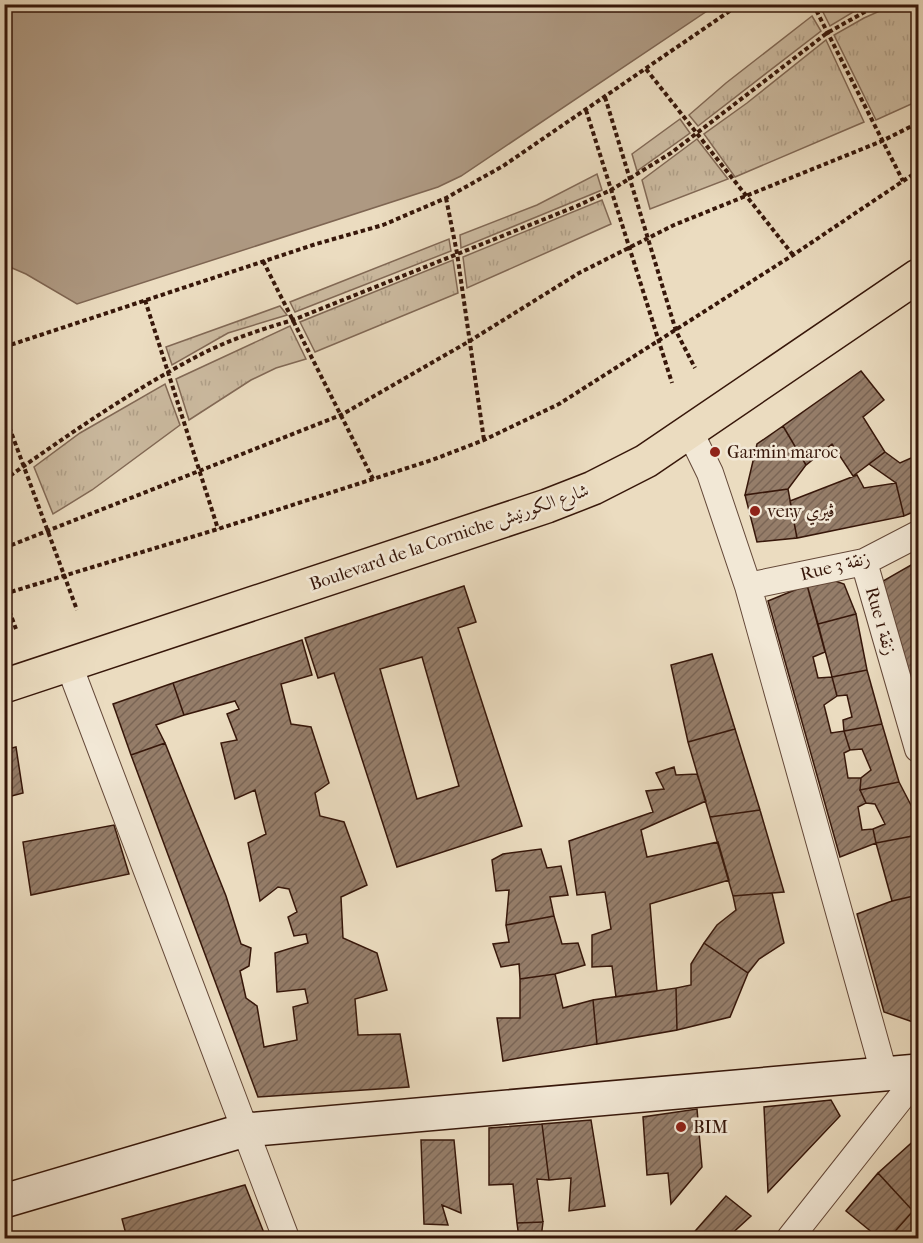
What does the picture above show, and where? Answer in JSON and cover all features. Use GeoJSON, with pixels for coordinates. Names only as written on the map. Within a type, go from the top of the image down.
{"type":"FeatureCollection","features":[{"type":"Feature","properties":{"kind":"main road","name":"Boulevard de la Corniche شارع الكورنيش"},"geometry":{"type":"LineString","coordinates":[[4,686],[569,498],[624,473],[690,432],[918,276]]}},
{"type":"Feature","properties":{"kind":"street"},"geometry":{"type":"LineString","coordinates":[[690,432],[710,473],[748,586],[884,1073]]}},
{"type":"Feature","properties":{"kind":"street","name":"Rue 3 زنقة"},"geometry":{"type":"LineString","coordinates":[[748,586],[864,562],[918,534]]}},
{"type":"Feature","properties":{"kind":"street","name":"Rue 1 زنقة"},"geometry":{"type":"LineString","coordinates":[[864,562],[918,749]]}},
{"type":"Feature","properties":{"kind":"street"},"geometry":{"type":"LineString","coordinates":[[69,665],[286,1239]]}},
{"type":"Feature","properties":{"kind":"street"},"geometry":{"type":"LineString","coordinates":[[4,1201],[245,1130],[884,1073],[918,1073]]}},
{"type":"Feature","properties":{"kind":"street"},"geometry":{"type":"LineString","coordinates":[[790,1239],[918,1073]]}},
{"type":"Feature","properties":{"kind":"path"},"geometry":{"type":"LineString","coordinates":[[4,347],[263,261],[382,225],[446,198],[502,166],[740,4]]}},
{"type":"Feature","properties":{"kind":"path"},"geometry":{"type":"LineString","coordinates":[[813,4],[903,181]]}},
{"type":"Feature","properties":{"kind":"path"},"geometry":{"type":"LineString","coordinates":[[4,480],[168,374],[219,346],[292,320],[578,206],[630,180],[697,133],[827,33],[879,4]]}},
{"type":"Feature","properties":{"kind":"path"},"geometry":{"type":"LineString","coordinates":[[646,69],[793,255]]}},
{"type":"Feature","properties":{"kind":"path"},"geometry":{"type":"LineString","coordinates":[[605,97],[676,331],[695,368]]}},
{"type":"Feature","properties":{"kind":"path"},"geometry":{"type":"LineString","coordinates":[[586,110],[672,383]]}},
{"type":"Feature","properties":{"kind":"path"},"geometry":{"type":"LineString","coordinates":[[4,548],[341,416],[468,342],[579,273],[629,246],[711,209],[747,197],[882,141],[918,123]]}},
{"type":"Feature","properties":{"kind":"path"},"geometry":{"type":"LineString","coordinates":[[16,629],[4,596],[373,479],[484,440],[559,404],[676,331],[918,171]]}},
{"type":"Feature","properties":{"kind":"path"},"geometry":{"type":"LineString","coordinates":[[446,198],[457,253],[468,342],[484,440]]}},
{"type":"Feature","properties":{"kind":"path"},"geometry":{"type":"LineString","coordinates":[[263,261],[373,479]]}},
{"type":"Feature","properties":{"kind":"path"},"geometry":{"type":"LineString","coordinates":[[145,300],[218,529]]}},
{"type":"Feature","properties":{"kind":"path"},"geometry":{"type":"LineString","coordinates":[[4,414],[77,610]]}},
{"type":"Feature","properties":{"kind":"green space"},"geometry":{"type":"Polygon","coordinates":[[[832,5],[865,5],[830,26],[822,10],[832,5]]]}},
{"type":"Feature","properties":{"kind":"green space"},"geometry":{"type":"Polygon","coordinates":[[[893,5],[918,5],[918,101],[876,120],[834,35],[893,5]]]}},
{"type":"Feature","properties":{"kind":"green space"},"geometry":{"type":"Polygon","coordinates":[[[812,16],[821,31],[698,126],[689,115],[812,16]]]}},
{"type":"Feature","properties":{"kind":"green space"},"geometry":{"type":"Polygon","coordinates":[[[826,40],[864,122],[735,177],[704,134],[826,40]]]}},
{"type":"Feature","properties":{"kind":"green space"},"geometry":{"type":"Polygon","coordinates":[[[680,119],[690,133],[637,171],[632,154],[680,119]]]}},
{"type":"Feature","properties":{"kind":"green space"},"geometry":{"type":"Polygon","coordinates":[[[697,139],[728,179],[650,209],[642,180],[697,139]]]}},
{"type":"Feature","properties":{"kind":"green space"},"geometry":{"type":"Polygon","coordinates":[[[597,174],[602,190],[461,248],[460,235],[537,205],[597,174]]]}},
{"type":"Feature","properties":{"kind":"green space"},"geometry":{"type":"Polygon","coordinates":[[[602,200],[611,224],[467,288],[463,257],[602,200]]]}},
{"type":"Feature","properties":{"kind":"green space"},"geometry":{"type":"Polygon","coordinates":[[[449,239],[451,251],[295,312],[290,302],[449,239]]]}},
{"type":"Feature","properties":{"kind":"green space"},"geometry":{"type":"Polygon","coordinates":[[[453,260],[458,293],[315,352],[300,322],[453,260]]]}},
{"type":"Feature","properties":{"kind":"green space"},"geometry":{"type":"Polygon","coordinates":[[[280,306],[287,315],[228,333],[172,365],[166,347],[280,306]]]}},
{"type":"Feature","properties":{"kind":"green space"},"geometry":{"type":"Polygon","coordinates":[[[290,326],[306,359],[276,368],[251,380],[189,420],[176,379],[290,326]]]}},
{"type":"Feature","properties":{"kind":"green space"},"geometry":{"type":"Polygon","coordinates":[[[165,384],[180,425],[92,490],[53,514],[34,467],[80,433],[165,384]]]}},
{"type":"Feature","properties":{"kind":"shaded area"},"geometry":{"type":"Polygon","coordinates":[[[4,5],[716,5],[461,176],[438,187],[77,304],[26,274],[5,265],[4,5]]]}},
{"type":"Feature","properties":{"kind":"building"},"geometry":{"type":"Polygon","coordinates":[[[861,371],[884,400],[863,417],[885,452],[853,476],[832,444],[806,465],[783,426],[861,371]]]}},
{"type":"Feature","properties":{"kind":"building"},"geometry":{"type":"Polygon","coordinates":[[[783,426],[806,465],[788,489],[745,495],[757,444],[783,426]]]}},
{"type":"Feature","properties":{"kind":"building"},"geometry":{"type":"Polygon","coordinates":[[[885,452],[900,463],[918,455],[918,510],[904,516],[896,483],[869,464],[885,452]]]}},
{"type":"Feature","properties":{"kind":"building"},"geometry":{"type":"Polygon","coordinates":[[[857,475],[864,488],[896,483],[904,516],[797,538],[790,501],[857,475]]]}},
{"type":"Feature","properties":{"kind":"building"},"geometry":{"type":"Polygon","coordinates":[[[788,489],[797,538],[757,542],[745,495],[788,489]]]}},
{"type":"Feature","properties":{"kind":"building"},"geometry":{"type":"Polygon","coordinates":[[[918,561],[918,711],[883,581],[918,561]]]}},
{"type":"Feature","properties":{"kind":"building"},"geometry":{"type":"Polygon","coordinates":[[[821,576],[844,584],[856,614],[818,624],[807,585],[821,576]]]}},
{"type":"Feature","properties":{"kind":"building"},"geometry":{"type":"Polygon","coordinates":[[[807,585],[825,652],[813,657],[818,678],[832,677],[837,696],[824,705],[831,733],[844,731],[850,750],[844,753],[848,778],[861,778],[860,790],[866,803],[858,807],[862,830],[873,829],[876,843],[840,857],[768,601],[807,585]]]}},
{"type":"Feature","properties":{"kind":"building"},"geometry":{"type":"Polygon","coordinates":[[[464,586],[476,622],[458,628],[522,826],[397,867],[334,673],[318,678],[305,638],[464,586]],[[422,657],[380,669],[417,799],[459,786],[422,657]]]}},
{"type":"Feature","properties":{"kind":"building"},"geometry":{"type":"Polygon","coordinates":[[[856,614],[867,670],[832,677],[818,624],[856,614]]]}},
{"type":"Feature","properties":{"kind":"building"},"geometry":{"type":"Polygon","coordinates":[[[302,640],[312,675],[281,684],[291,724],[311,727],[329,783],[315,793],[320,816],[344,822],[367,885],[341,897],[343,938],[377,953],[387,990],[355,999],[358,1035],[400,1034],[409,1087],[258,1097],[131,755],[165,743],[226,896],[241,944],[251,948],[249,966],[240,971],[246,998],[257,1006],[264,1047],[297,1040],[293,1007],[308,1003],[305,989],[277,992],[275,953],[308,943],[306,934],[294,936],[288,917],[297,912],[289,889],[278,887],[260,901],[248,843],[266,834],[255,790],[235,799],[221,743],[237,740],[227,714],[239,709],[235,701],[184,715],[173,683],[302,640]]]}},
{"type":"Feature","properties":{"kind":"building"},"geometry":{"type":"Polygon","coordinates":[[[712,654],[735,729],[688,742],[671,665],[712,654]]]}},
{"type":"Feature","properties":{"kind":"building"},"geometry":{"type":"Polygon","coordinates":[[[867,670],[882,724],[844,731],[843,720],[852,717],[847,695],[837,696],[832,677],[867,670]]]}},
{"type":"Feature","properties":{"kind":"building"},"geometry":{"type":"Polygon","coordinates":[[[173,683],[184,715],[156,725],[165,743],[131,755],[113,704],[173,683]]]}},
{"type":"Feature","properties":{"kind":"building"},"geometry":{"type":"Polygon","coordinates":[[[882,724],[899,782],[860,790],[861,778],[871,770],[862,749],[850,750],[844,731],[882,724]]]}},
{"type":"Feature","properties":{"kind":"building"},"geometry":{"type":"Polygon","coordinates":[[[735,729],[760,810],[710,817],[688,742],[735,729]]]}},
{"type":"Feature","properties":{"kind":"building"},"geometry":{"type":"Polygon","coordinates":[[[16,747],[23,793],[4,798],[4,750],[16,747]]]}},
{"type":"Feature","properties":{"kind":"building"},"geometry":{"type":"Polygon","coordinates":[[[674,767],[676,775],[697,774],[706,801],[641,830],[647,857],[718,842],[729,880],[650,904],[657,991],[616,997],[612,966],[592,967],[592,935],[611,929],[605,892],[577,895],[569,841],[653,812],[646,791],[664,789],[656,773],[674,767]]]}},
{"type":"Feature","properties":{"kind":"building"},"geometry":{"type":"Polygon","coordinates":[[[899,782],[914,811],[918,835],[876,843],[873,829],[885,824],[875,804],[866,803],[860,790],[899,782]]]}},
{"type":"Feature","properties":{"kind":"building"},"geometry":{"type":"Polygon","coordinates":[[[760,810],[784,892],[733,896],[710,817],[760,810]]]}},
{"type":"Feature","properties":{"kind":"building"},"geometry":{"type":"Polygon","coordinates":[[[114,825],[129,874],[31,895],[23,842],[114,825]]]}},
{"type":"Feature","properties":{"kind":"building"},"geometry":{"type":"Polygon","coordinates":[[[918,835],[918,895],[892,901],[876,843],[918,835]]]}},
{"type":"Feature","properties":{"kind":"building"},"geometry":{"type":"Polygon","coordinates":[[[541,849],[547,868],[561,866],[568,895],[550,897],[554,916],[506,925],[509,890],[496,891],[492,860],[503,854],[541,849]]]}},
{"type":"Feature","properties":{"kind":"building"},"geometry":{"type":"Polygon","coordinates":[[[772,893],[784,943],[759,959],[748,973],[704,943],[717,925],[736,910],[733,896],[772,893]]]}},
{"type":"Feature","properties":{"kind":"building"},"geometry":{"type":"Polygon","coordinates":[[[918,895],[918,1007],[913,1022],[884,1012],[857,914],[892,901],[918,895]]]}},
{"type":"Feature","properties":{"kind":"building"},"geometry":{"type":"Polygon","coordinates":[[[554,916],[562,944],[578,943],[585,965],[555,974],[520,979],[519,964],[501,967],[493,944],[509,942],[506,925],[554,916]]]}},
{"type":"Feature","properties":{"kind":"building"},"geometry":{"type":"Polygon","coordinates":[[[704,943],[748,973],[730,1017],[677,1030],[676,988],[691,985],[691,964],[704,943]]]}},
{"type":"Feature","properties":{"kind":"building"},"geometry":{"type":"Polygon","coordinates":[[[555,974],[563,1008],[593,1000],[597,1044],[503,1061],[497,1018],[520,1018],[520,979],[555,974]]]}},
{"type":"Feature","properties":{"kind":"building"},"geometry":{"type":"Polygon","coordinates":[[[676,988],[677,1030],[597,1044],[593,1000],[676,988]]]}},
{"type":"Feature","properties":{"kind":"building"},"geometry":{"type":"Polygon","coordinates":[[[831,1100],[840,1116],[768,1192],[764,1107],[831,1100]]]}},
{"type":"Feature","properties":{"kind":"building"},"geometry":{"type":"Polygon","coordinates":[[[697,1109],[702,1167],[671,1204],[668,1173],[647,1175],[643,1117],[697,1109]]]}},
{"type":"Feature","properties":{"kind":"building"},"geometry":{"type":"Polygon","coordinates":[[[591,1120],[605,1206],[569,1211],[571,1178],[549,1180],[542,1124],[591,1120]]]}},
{"type":"Feature","properties":{"kind":"building"},"geometry":{"type":"Polygon","coordinates":[[[542,1124],[549,1180],[537,1179],[543,1222],[517,1223],[513,1184],[489,1185],[489,1128],[542,1124]]]}},
{"type":"Feature","properties":{"kind":"building"},"geometry":{"type":"Polygon","coordinates":[[[918,1137],[918,1238],[889,1238],[913,1211],[878,1173],[918,1137]]]}},
{"type":"Feature","properties":{"kind":"building"},"geometry":{"type":"Polygon","coordinates":[[[421,1140],[454,1140],[461,1213],[442,1205],[448,1225],[424,1224],[421,1140]]]}},
{"type":"Feature","properties":{"kind":"building"},"geometry":{"type":"Polygon","coordinates":[[[878,1173],[913,1211],[889,1238],[879,1238],[846,1211],[878,1173]]]}},
{"type":"Feature","properties":{"kind":"building"},"geometry":{"type":"Polygon","coordinates":[[[245,1185],[266,1238],[127,1238],[122,1219],[245,1185]]]}},
{"type":"Feature","properties":{"kind":"building"},"geometry":{"type":"Polygon","coordinates":[[[726,1196],[751,1216],[727,1238],[689,1238],[726,1196]]]}},
{"type":"Feature","properties":{"kind":"building"},"geometry":{"type":"Polygon","coordinates":[[[543,1222],[541,1238],[519,1238],[517,1223],[543,1222]]]}},
{"type":"Feature","properties":{"kind":"place","name":"Garmin maroc"},"geometry":{"type":"Point","coordinates":[715,452]}},
{"type":"Feature","properties":{"kind":"place","name":"very ڤيري"},"geometry":{"type":"Point","coordinates":[755,511]}},
{"type":"Feature","properties":{"kind":"place","name":"BIM"},"geometry":{"type":"Point","coordinates":[681,1127]}}]}
